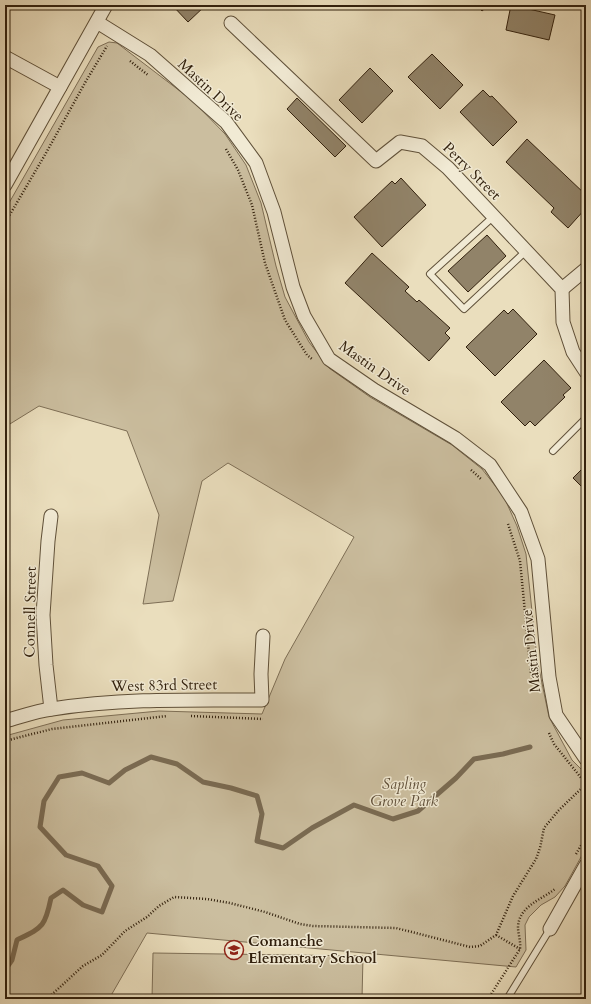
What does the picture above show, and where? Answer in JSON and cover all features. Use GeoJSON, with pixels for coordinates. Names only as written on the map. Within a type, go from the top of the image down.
{"type":"FeatureCollection","features":[{"type":"Feature","properties":{"kind":"street"},"geometry":{"type":"LineString","coordinates":[[5,185],[106,5]]}},
{"type":"Feature","properties":{"kind":"street","name":"Mastin Drive"},"geometry":{"type":"LineString","coordinates":[[97,22],[150,56],[215,112],[226,122],[256,163],[274,212],[293,287],[304,316],[330,359],[374,390],[455,438],[490,465],[521,512],[538,559],[549,677],[556,714],[586,759]]}},
{"type":"Feature","properties":{"kind":"street","name":"Perry Street"},"geometry":{"type":"LineString","coordinates":[[231,23],[376,161],[400,142],[422,146],[448,168],[527,250],[562,289]]}},
{"type":"Feature","properties":{"kind":"street"},"geometry":{"type":"LineString","coordinates":[[5,57],[60,87]]}},
{"type":"Feature","properties":{"kind":"street"},"geometry":{"type":"LineString","coordinates":[[586,269],[562,289],[563,322],[573,352],[586,372]]}},
{"type":"Feature","properties":{"kind":"street","name":"Connell Street"},"geometry":{"type":"LineString","coordinates":[[51,709],[46,665],[43,615],[48,541],[52,516]]}},
{"type":"Feature","properties":{"kind":"street","name":"West 83rd Street"},"geometry":{"type":"LineString","coordinates":[[5,721],[51,709],[112,702],[159,700],[262,700],[261,674],[263,636]]}},
{"type":"Feature","properties":{"kind":"street"},"geometry":{"type":"LineString","coordinates":[[550,930],[586,865]]}},
{"type":"Feature","properties":{"kind":"lane"},"geometry":{"type":"LineString","coordinates":[[494,216],[430,274],[464,309],[527,250]]}},
{"type":"Feature","properties":{"kind":"lane"},"geometry":{"type":"LineString","coordinates":[[553,451],[586,418]]}},
{"type":"Feature","properties":{"kind":"lane"},"geometry":{"type":"LineString","coordinates":[[507,999],[550,930]]}},
{"type":"Feature","properties":{"kind":"path"},"geometry":{"type":"LineString","coordinates":[[185,715],[263,719]]}},
{"type":"Feature","properties":{"kind":"path"},"geometry":{"type":"LineString","coordinates":[[5,741],[52,729],[170,716]]}},
{"type":"Feature","properties":{"kind":"path"},"geometry":{"type":"LineString","coordinates":[[47,999],[83,966],[102,955],[125,931],[174,897],[206,899],[230,903],[265,912],[300,924],[313,926],[396,928],[470,947],[480,946],[496,935],[513,896],[536,859],[544,828],[558,811],[586,784]]}},
{"type":"Feature","properties":{"kind":"path"},"geometry":{"type":"LineString","coordinates":[[574,857],[586,837]]}},
{"type":"Feature","properties":{"kind":"path"},"geometry":{"type":"LineString","coordinates":[[488,999],[520,949],[521,945],[518,927],[521,914],[530,905],[554,890],[557,886]]}},
{"type":"Feature","properties":{"kind":"path"},"geometry":{"type":"LineString","coordinates":[[496,935],[520,949]]}},
{"type":"Feature","properties":{"kind":"green space","name":"Sapling Grove Park"},"geometry":{"type":"Polygon","coordinates":[[[109,42],[117,43],[193,101],[225,134],[246,165],[261,203],[285,297],[309,342],[329,368],[370,397],[452,445],[482,469],[504,497],[517,526],[526,554],[537,659],[549,717],[572,760],[586,774],[586,848],[565,886],[555,897],[541,905],[529,917],[525,925],[526,950],[516,967],[147,933],[109,999],[5,999],[5,736],[63,720],[159,711],[262,714],[285,659],[354,537],[228,463],[202,481],[173,601],[143,604],[159,515],[127,431],[39,406],[5,427],[5,210],[98,47],[109,42]]]}},
{"type":"Feature","properties":{"kind":"green space"},"geometry":{"type":"Polygon","coordinates":[[[153,953],[363,956],[362,999],[152,999],[153,953]]]}},
{"type":"Feature","properties":{"kind":"building"},"geometry":{"type":"Polygon","coordinates":[[[172,5],[206,5],[188,22],[172,5]]]}},
{"type":"Feature","properties":{"kind":"building"},"geometry":{"type":"Polygon","coordinates":[[[476,5],[489,5],[482,11],[476,5]]]}},
{"type":"Feature","properties":{"kind":"building"},"geometry":{"type":"Polygon","coordinates":[[[511,5],[555,15],[549,40],[506,30],[511,5]]]}},
{"type":"Feature","properties":{"kind":"building"},"geometry":{"type":"Polygon","coordinates":[[[432,54],[463,85],[440,109],[408,77],[432,54]]]}},
{"type":"Feature","properties":{"kind":"building"},"geometry":{"type":"Polygon","coordinates":[[[370,68],[393,91],[362,123],[339,100],[370,68]]]}},
{"type":"Feature","properties":{"kind":"building"},"geometry":{"type":"Polygon","coordinates":[[[483,90],[490,97],[492,96],[517,122],[493,146],[460,112],[483,90]]]}},
{"type":"Feature","properties":{"kind":"building"},"geometry":{"type":"Polygon","coordinates":[[[297,98],[346,146],[335,157],[287,109],[297,98]]]}},
{"type":"Feature","properties":{"kind":"building"},"geometry":{"type":"Polygon","coordinates":[[[527,139],[586,195],[586,208],[568,228],[551,212],[554,208],[506,162],[527,139]]]}},
{"type":"Feature","properties":{"kind":"building"},"geometry":{"type":"Polygon","coordinates":[[[401,178],[426,205],[382,247],[354,217],[392,181],[395,184],[401,178]]]}},
{"type":"Feature","properties":{"kind":"building"},"geometry":{"type":"Polygon","coordinates":[[[487,235],[506,256],[468,292],[448,271],[487,235]]]}},
{"type":"Feature","properties":{"kind":"building"},"geometry":{"type":"Polygon","coordinates":[[[372,253],[409,287],[405,291],[417,302],[419,300],[450,328],[445,333],[450,338],[429,361],[345,283],[372,253]]]}},
{"type":"Feature","properties":{"kind":"building"},"geometry":{"type":"Polygon","coordinates":[[[513,309],[537,334],[495,376],[466,347],[504,310],[508,314],[513,309]]]}},
{"type":"Feature","properties":{"kind":"building"},"geometry":{"type":"Polygon","coordinates":[[[544,360],[571,388],[563,395],[565,397],[535,426],[530,421],[525,426],[501,402],[544,360]]]}},
{"type":"Feature","properties":{"kind":"building"},"geometry":{"type":"Polygon","coordinates":[[[586,465],[586,491],[573,478],[586,465]]]}},
{"type":"Feature","properties":{"kind":"waterway"},"geometry":{"type":"LineString","coordinates":[[5,970],[12,960],[17,940],[38,929],[42,925],[47,915],[51,898],[63,890],[83,905],[102,912],[112,886],[98,866],[66,855],[40,827],[44,801],[59,777],[82,773],[109,783],[125,770],[151,757],[177,764],[203,782],[231,788],[257,796],[262,814],[257,841],[283,848],[312,828],[354,805],[393,819],[418,811],[456,778],[474,759],[530,747]]}},
{"type":"Feature","properties":{"kind":"place","name":"Comanche Elementary School"},"geometry":{"type":"Point","coordinates":[234,950]}}]}
